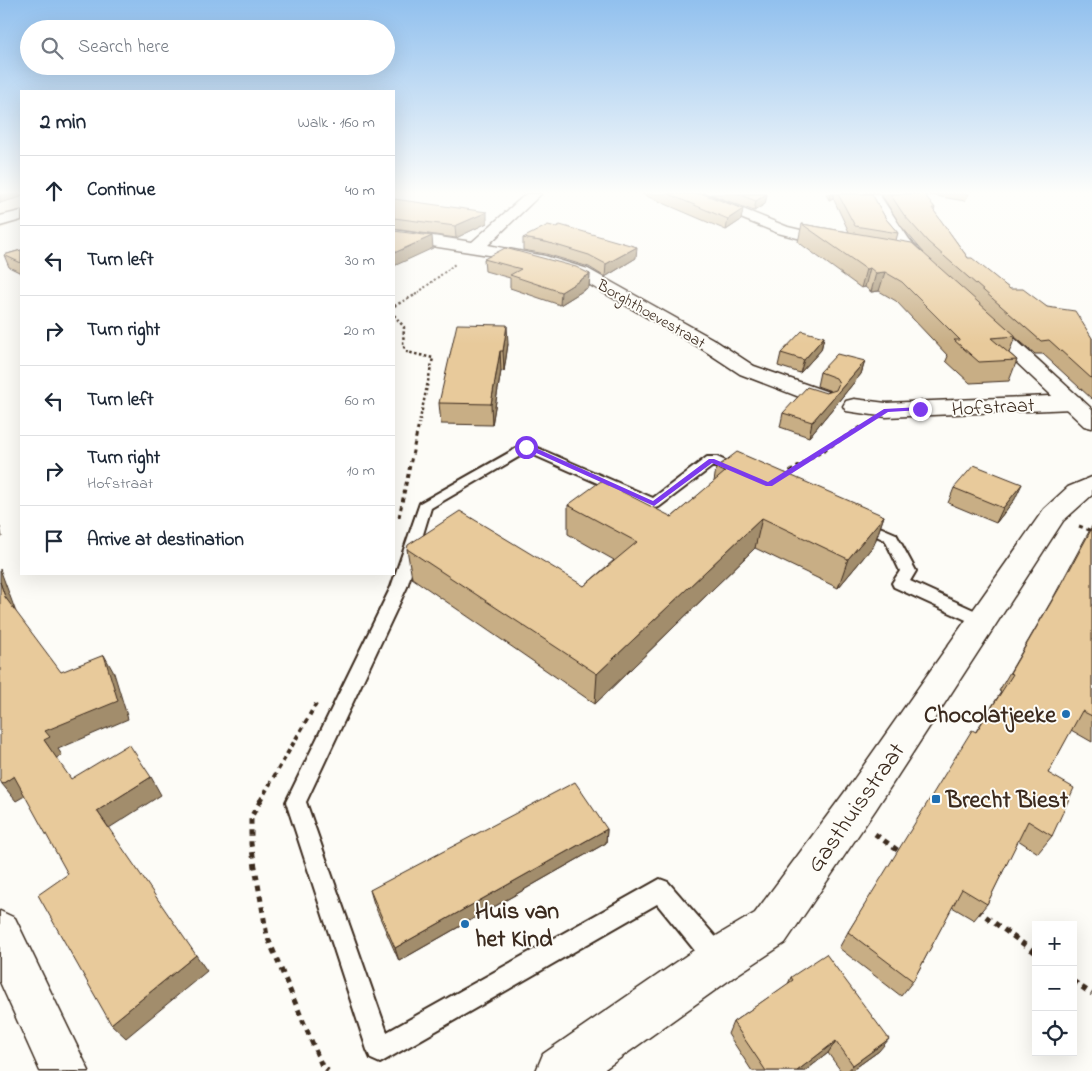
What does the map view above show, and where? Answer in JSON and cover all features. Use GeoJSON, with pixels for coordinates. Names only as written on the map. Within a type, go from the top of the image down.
{"type":"FeatureCollection","features":[{"type":"Feature","properties":{"kind":"street","name":"Borghthoevestraat"},"geometry":{"type":"LineString","coordinates":[[450,244],[545,261],[582,273],[706,342],[747,370],[823,398]]}},
{"type":"Feature","properties":{"kind":"street"},"geometry":{"type":"LineString","coordinates":[[475,248],[479,244]]}},
{"type":"Feature","properties":{"kind":"street"},"geometry":{"type":"LineString","coordinates":[[845,244],[849,245]]}},
{"type":"Feature","properties":{"kind":"street"},"geometry":{"type":"LineString","coordinates":[[900,244],[904,254],[938,279]]}},
{"type":"Feature","properties":{"kind":"street","name":"Hofstraat"},"geometry":{"type":"LineString","coordinates":[[974,311],[1092,420]]}},
{"type":"Feature","properties":{"kind":"street","name":"Hofstraat"},"geometry":{"type":"LineString","coordinates":[[854,406],[886,410],[1072,402]]}},
{"type":"Feature","properties":{"kind":"street","name":"Gasthuisstraat"},"geometry":{"type":"LineString","coordinates":[[560,1071],[719,960],[770,928],[850,815],[1053,515],[1077,493],[1092,485]]}},
{"type":"Feature","properties":{"kind":"street"},"geometry":{"type":"LineString","coordinates":[[0,933],[65,1071]]}},
{"type":"Feature","properties":{"kind":"lane"},"geometry":{"type":"LineString","coordinates":[[719,960],[660,890],[380,1050],[296,802],[399,587],[425,506],[526,447],[654,504],[712,460],[769,485]]}},
{"type":"Feature","properties":{"kind":"lane"},"geometry":{"type":"LineString","coordinates":[[848,519],[891,537],[908,570],[900,583],[981,620]]}},
{"type":"Feature","properties":{"kind":"path"},"geometry":{"type":"LineString","coordinates":[[395,306],[414,296],[475,248]]}},
{"type":"Feature","properties":{"kind":"path"},"geometry":{"type":"LineString","coordinates":[[395,316],[404,327],[403,345],[407,352],[433,358],[398,520]]}},
{"type":"Feature","properties":{"kind":"path"},"geometry":{"type":"LineString","coordinates":[[769,485],[886,410]]}},
{"type":"Feature","properties":{"kind":"path"},"geometry":{"type":"LineString","coordinates":[[850,815],[904,855]]}},
{"type":"Feature","properties":{"kind":"path"},"geometry":{"type":"LineString","coordinates":[[974,907],[1032,950]]}},
{"type":"Feature","properties":{"kind":"path"},"geometry":{"type":"LineString","coordinates":[[1077,983],[1092,994]]}},
{"type":"Feature","properties":{"kind":"building"},"geometry":{"type":"Polygon","coordinates":[[[395,244],[414,244],[395,253],[395,244]]]}},
{"type":"Feature","properties":{"kind":"building"},"geometry":{"type":"Polygon","coordinates":[[[553,244],[626,244],[637,247],[606,264],[589,255],[553,244]]]}},
{"type":"Feature","properties":{"kind":"building"},"geometry":{"type":"Polygon","coordinates":[[[830,244],[913,244],[1016,336],[991,338],[1017,360],[979,362],[954,340],[960,340],[902,282],[885,272],[876,273],[870,268],[866,269],[830,244]]]}},
{"type":"Feature","properties":{"kind":"building"},"geometry":{"type":"Polygon","coordinates":[[[930,244],[958,244],[968,258],[972,258],[1010,289],[1023,289],[1047,307],[1075,311],[1092,338],[1092,379],[1049,340],[1041,341],[930,244]]]}},
{"type":"Feature","properties":{"kind":"building"},"geometry":{"type":"Polygon","coordinates":[[[505,248],[576,267],[590,274],[561,292],[510,275],[521,269],[484,259],[505,248]]]}},
{"type":"Feature","properties":{"kind":"building"},"geometry":{"type":"Polygon","coordinates":[[[20,250],[20,263],[4,255],[20,250]]]}},
{"type":"Feature","properties":{"kind":"building"},"geometry":{"type":"Polygon","coordinates":[[[457,324],[507,325],[503,351],[500,351],[491,404],[439,403],[457,324]]]}},
{"type":"Feature","properties":{"kind":"building"},"geometry":{"type":"Polygon","coordinates":[[[802,331],[824,337],[804,360],[781,353],[802,331]]]}},
{"type":"Feature","properties":{"kind":"building"},"geometry":{"type":"Polygon","coordinates":[[[837,354],[865,361],[812,422],[783,413],[807,387],[826,393],[836,390],[839,383],[836,378],[820,372],[837,354]]]}},
{"type":"Feature","properties":{"kind":"building"},"geometry":{"type":"Polygon","coordinates":[[[737,452],[884,516],[848,559],[762,518],[597,674],[407,549],[408,545],[460,511],[584,586],[637,542],[568,505],[601,481],[672,517],[725,472],[716,468],[737,452]]]}},
{"type":"Feature","properties":{"kind":"building"},"geometry":{"type":"Polygon","coordinates":[[[974,465],[1022,484],[1003,508],[954,488],[974,465]]]}},
{"type":"Feature","properties":{"kind":"building"},"geometry":{"type":"Polygon","coordinates":[[[1092,528],[1092,716],[1082,711],[1048,773],[1074,788],[1052,836],[1028,821],[987,904],[962,889],[913,981],[848,932],[972,730],[976,732],[1013,674],[1010,673],[1092,528]]]}},
{"type":"Feature","properties":{"kind":"building"},"geometry":{"type":"Polygon","coordinates":[[[0,582],[5,597],[61,672],[104,655],[118,701],[45,731],[50,737],[44,740],[71,779],[129,744],[151,777],[97,811],[196,955],[111,1024],[38,895],[68,874],[14,776],[2,784],[0,780],[0,582]]]}},
{"type":"Feature","properties":{"kind":"building"},"geometry":{"type":"Polygon","coordinates":[[[575,782],[607,829],[395,948],[370,890],[575,782]]]}},
{"type":"Feature","properties":{"kind":"building"},"geometry":{"type":"Polygon","coordinates":[[[826,954],[889,1039],[853,1065],[836,1041],[797,1071],[766,1071],[733,1022],[793,980],[791,977],[826,954]]]}},
{"type":"Feature","properties":{"kind":"place","name":"Chocolatjeeke"},"geometry":{"type":"Point","coordinates":[1066,714]}},
{"type":"Feature","properties":{"kind":"place","name":"Brecht Biest"},"geometry":{"type":"Point","coordinates":[936,799]}},
{"type":"Feature","properties":{"kind":"place","name":"Huis van het Kind"},"geometry":{"type":"Point","coordinates":[465,924]}},
{"type":"Feature","properties":{"kind":"route"},"geometry":{"type":"LineString","coordinates":[[526,447],[654,504],[712,460],[769,485],[886,410],[920,409]]}}]}
